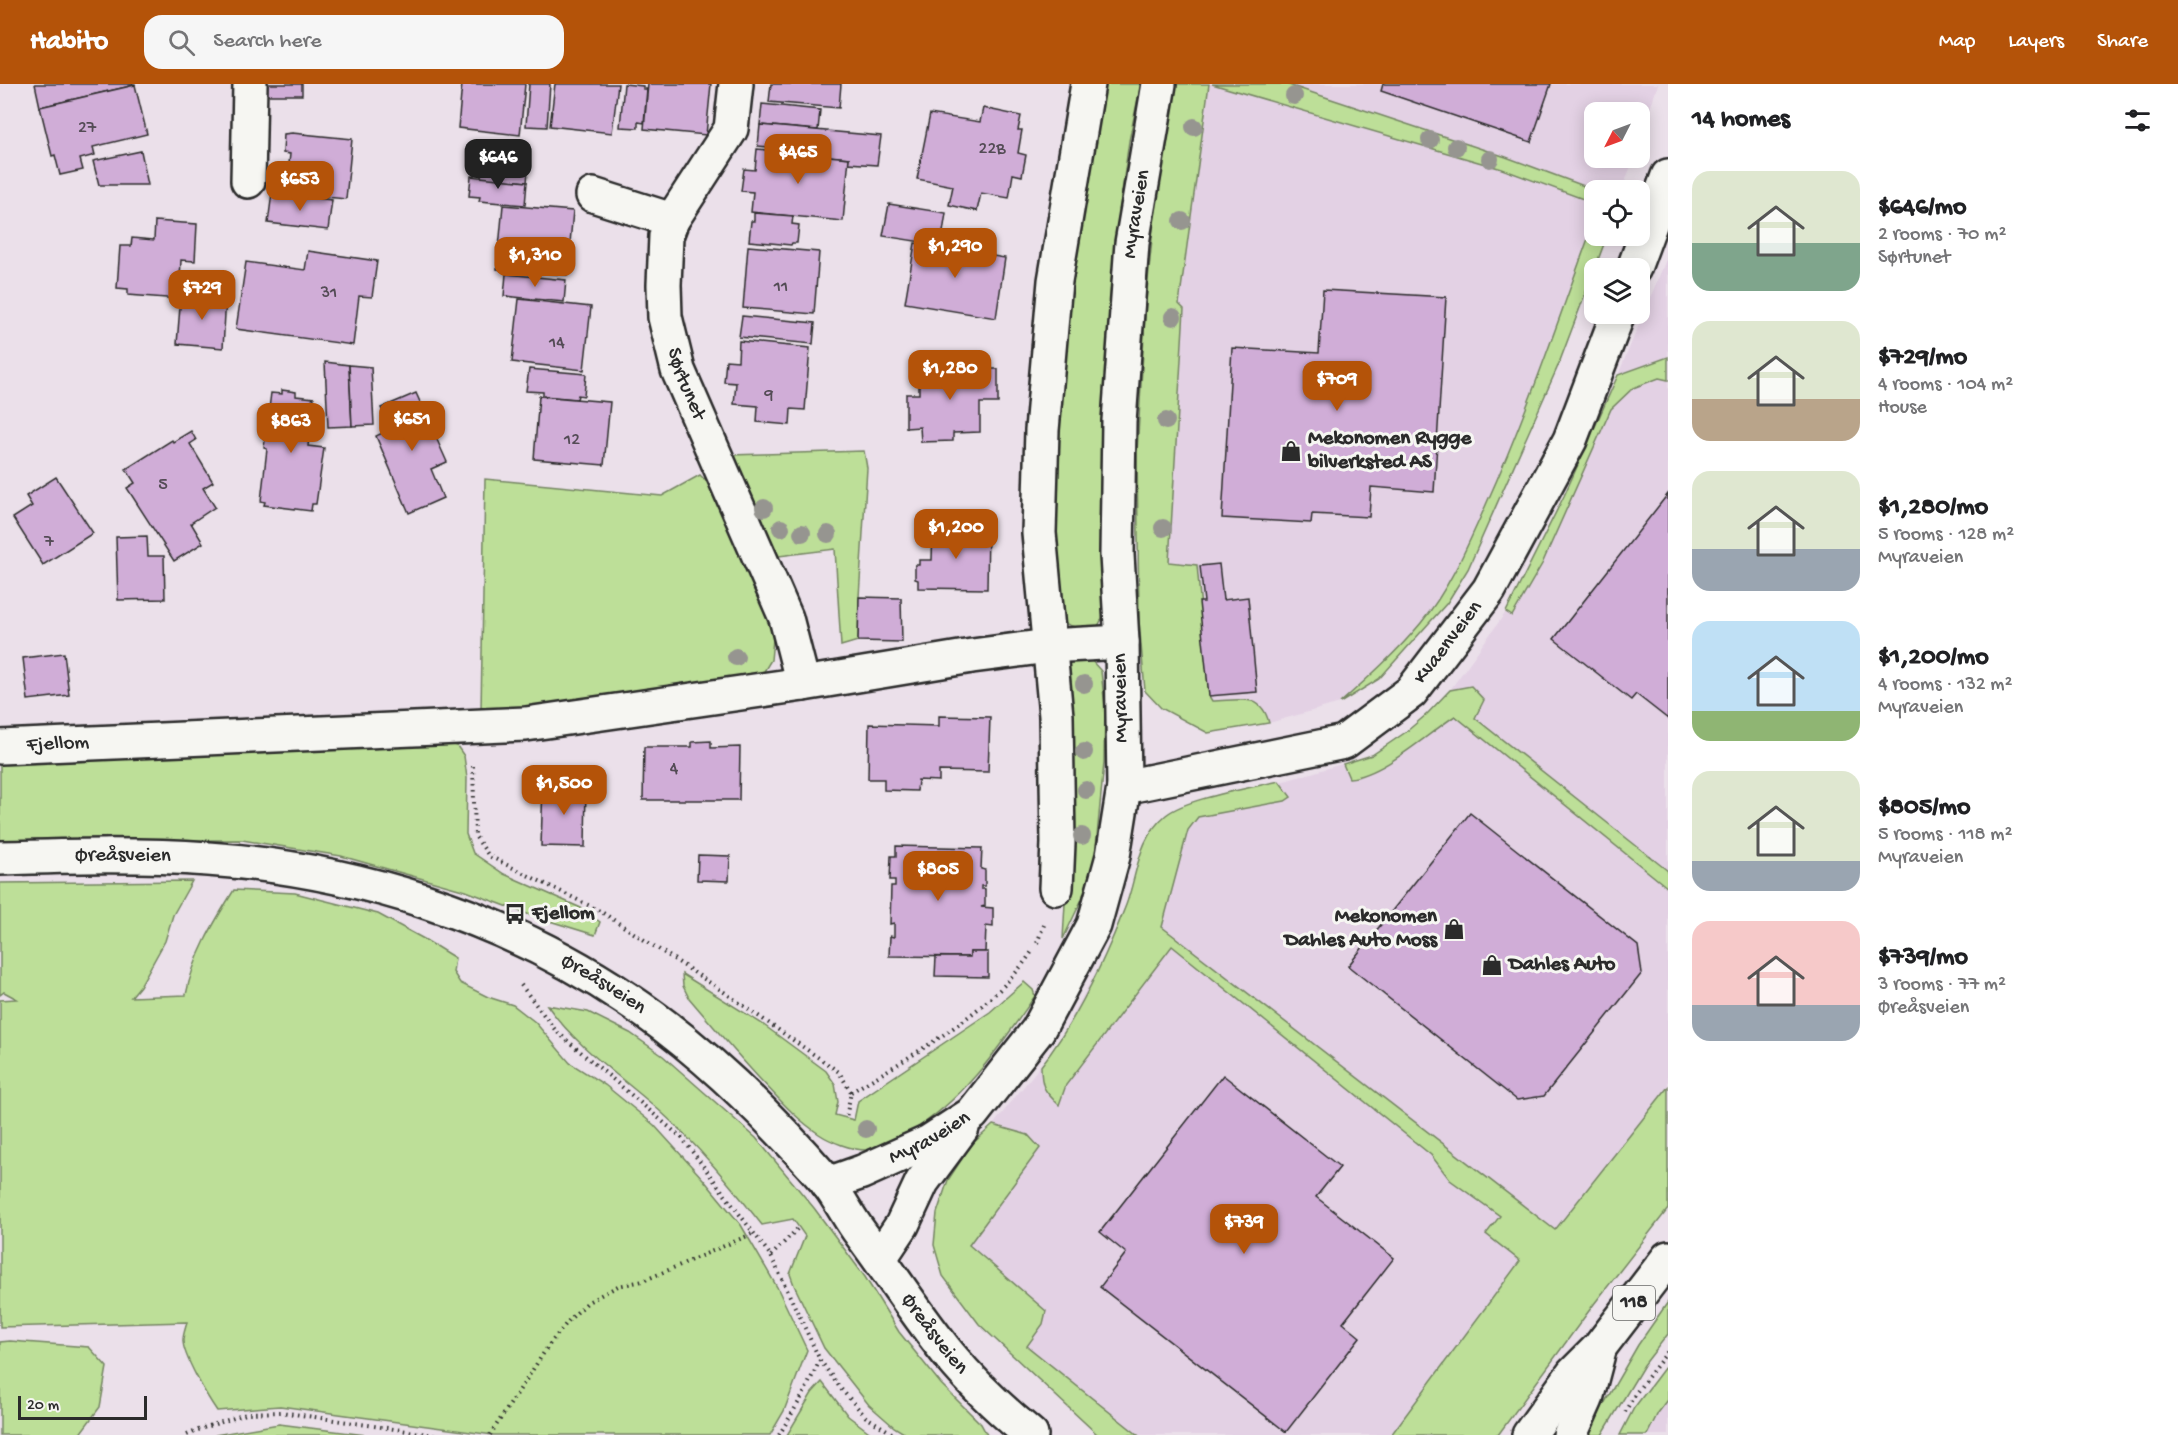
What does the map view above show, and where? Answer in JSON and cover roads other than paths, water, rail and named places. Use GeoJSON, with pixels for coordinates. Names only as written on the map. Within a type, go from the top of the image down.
{"type":"FeatureCollection","features":[{"type":"Feature","properties":{"kind":"street"},"geometry":{"type":"LineString","coordinates":[[248,181],[250,84]]}},
{"type":"Feature","properties":{"kind":"street","name":"Sørtunet"},"geometry":{"type":"LineString","coordinates":[[736,84],[731,129],[672,220],[666,236],[665,317],[678,370],[786,618],[803,684]]}},
{"type":"Feature","properties":{"kind":"street"},"geometry":{"type":"LineString","coordinates":[[1056,888],[1058,843],[1056,716],[1039,533],[1042,430],[1055,281],[1088,84]]}},
{"type":"Feature","properties":{"kind":"street","name":"Myraveien"},"geometry":{"type":"LineString","coordinates":[[828,1184],[862,1172],[929,1142],[972,1114],[1038,1030],[1094,925],[1113,856],[1124,788],[1122,642],[1117,555],[1120,409],[1132,243],[1159,84]]}},
{"type":"Feature","properties":{"kind":"street"},"geometry":{"type":"LineString","coordinates":[[1638,258],[1668,176]]}},
{"type":"Feature","properties":{"kind":"street"},"geometry":{"type":"LineString","coordinates":[[592,195],[672,220]]}},
{"type":"Feature","properties":{"kind":"street","name":"Kvaenveien"},"geometry":{"type":"LineString","coordinates":[[1124,788],[1344,741],[1411,692],[1489,590],[1570,440],[1614,324]]}},
{"type":"Feature","properties":{"kind":"street"},"geometry":{"type":"LineString","coordinates":[[803,684],[972,656],[1048,646],[1122,642]]}},
{"type":"Feature","properties":{"kind":"street","name":"Fjellom"},"geometry":{"type":"LineString","coordinates":[[0,747],[526,724],[803,684]]}},
{"type":"Feature","properties":{"kind":"street","name":"Øreåsveien"},"geometry":{"type":"LineString","coordinates":[[0,858],[100,856],[209,859],[298,870],[356,882],[474,918],[582,970],[628,999],[677,1035],[756,1106],[828,1184],[858,1230],[950,1356],[999,1408],[1030,1435]]}},
{"type":"Feature","properties":{"kind":"street"},"geometry":{"type":"LineString","coordinates":[[880,1258],[902,1225],[922,1182],[972,1114]]}},
{"type":"Feature","properties":{"kind":"street","name":"118"},"geometry":{"type":"LineString","coordinates":[[1530,1435],[1573,1374],[1599,1348],[1668,1258]]}},
{"type":"Feature","properties":{"kind":"street","name":"118"},"geometry":{"type":"LineString","coordinates":[[1570,1435],[1586,1400],[1599,1348]]}},
{"type":"Feature","properties":{"kind":"place","name":"Mekonomen Rygge bilverksted AS"},"geometry":{"type":"Point","coordinates":[1291,451]}},
{"type":"Feature","properties":{"kind":"place","name":"Fjellom"},"geometry":{"type":"Point","coordinates":[515,914]}},
{"type":"Feature","properties":{"kind":"place","name":"Mekonomen Dahles Auto Moss"},"geometry":{"type":"Point","coordinates":[1454,929]}},
{"type":"Feature","properties":{"kind":"place","name":"Dahles Auto"},"geometry":{"type":"Point","coordinates":[1492,965]}}]}
